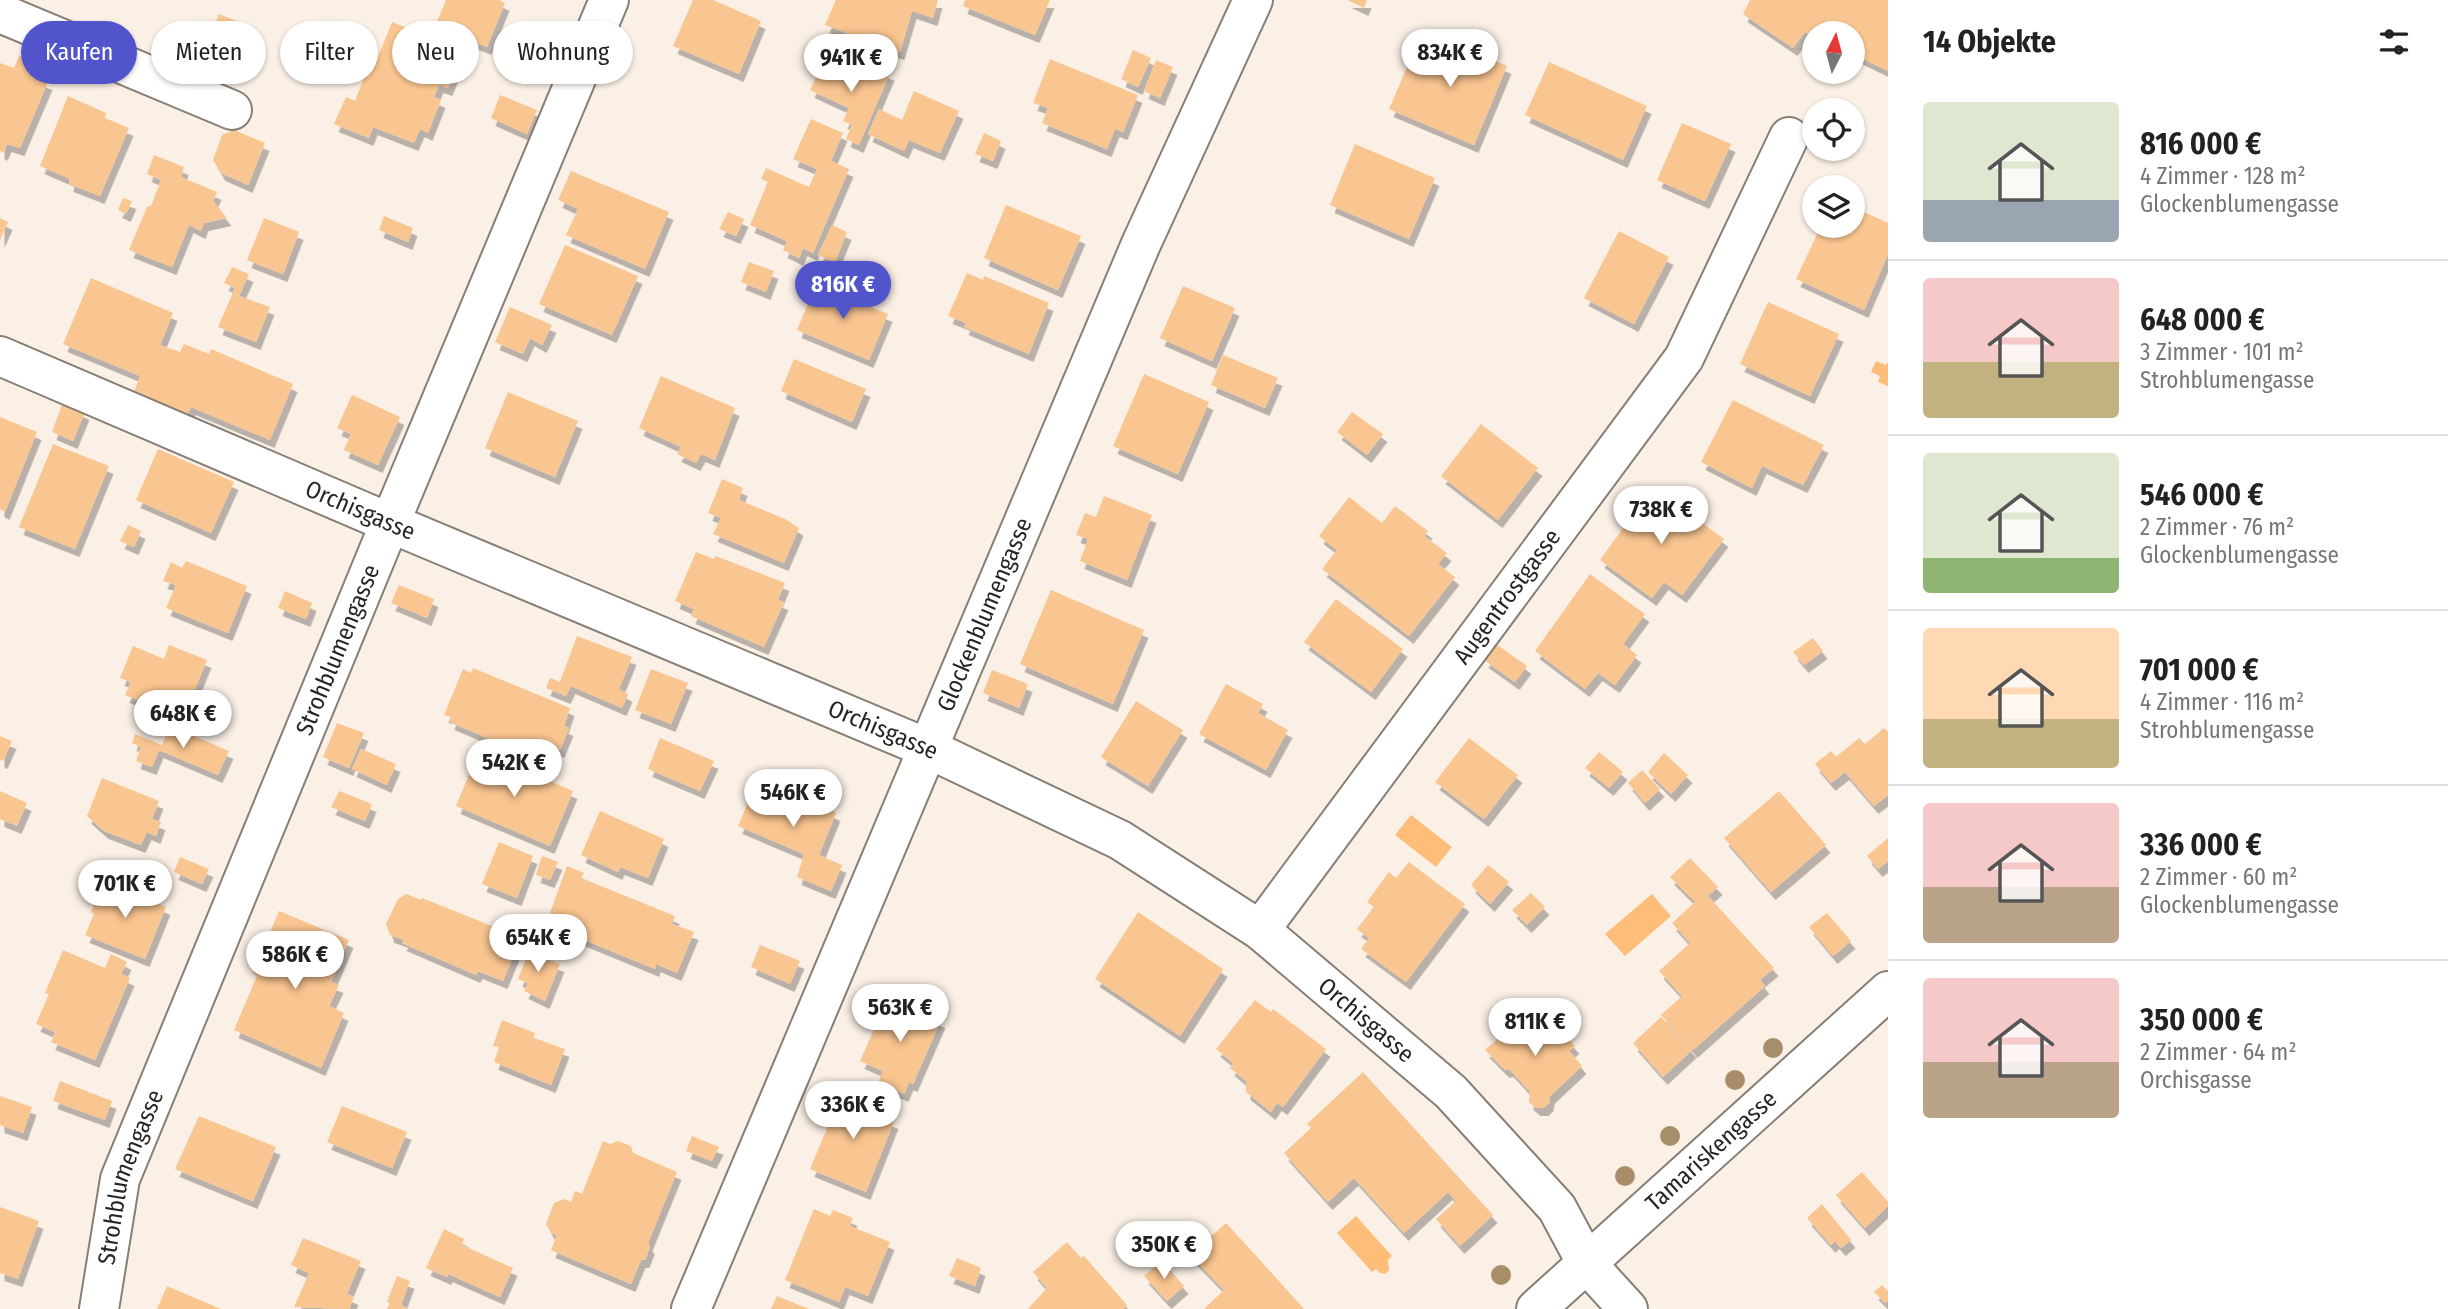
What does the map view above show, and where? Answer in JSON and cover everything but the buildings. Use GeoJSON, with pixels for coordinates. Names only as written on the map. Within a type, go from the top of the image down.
{"type":"FeatureCollection","features":[{"type":"Feature","properties":{"kind":"street","name":"Strohblumengasse"},"geometry":{"type":"LineString","coordinates":[[99,1309],[120,1179],[609,0]]}},
{"type":"Feature","properties":{"kind":"street","name":"Glockenblumengasse"},"geometry":{"type":"LineString","coordinates":[[691,1309],[1141,244],[1253,0]]}},
{"type":"Feature","properties":{"kind":"street"},"geometry":{"type":"LineString","coordinates":[[0,13],[232,110]]}},
{"type":"Feature","properties":{"kind":"street","name":"Augentrostgasse"},"geometry":{"type":"LineString","coordinates":[[1260,930],[1684,358],[1789,137]]}},
{"type":"Feature","properties":{"kind":"street","name":"Orchisgasse"},"geometry":{"type":"LineString","coordinates":[[0,356],[928,748],[1121,840],[1260,930],[1451,1092],[1557,1208],[1587,1264],[1628,1309]]}},
{"type":"Feature","properties":{"kind":"street","name":"Tamariskengasse"},"geometry":{"type":"LineString","coordinates":[[1536,1309],[1888,991]]}},
{"type":"Feature","properties":{"kind":"shaded area"},"geometry":{"type":"Polygon","coordinates":[[[1876,361],[1886,365],[1888,362],[1888,386],[1878,382],[1880,376],[1871,372],[1876,361]]]}},
{"type":"Feature","properties":{"kind":"shaded area"},"geometry":{"type":"Polygon","coordinates":[[[1411,815],[1452,847],[1436,867],[1395,835],[1411,815]]]}},
{"type":"Feature","properties":{"kind":"shaded area"},"geometry":{"type":"Polygon","coordinates":[[[1652,894],[1671,916],[1625,956],[1605,934],[1652,894]]]}},
{"type":"Feature","properties":{"kind":"shaded area"},"geometry":{"type":"Polygon","coordinates":[[[1356,1216],[1392,1256],[1388,1260],[1389,1270],[1385,1274],[1376,1269],[1372,1272],[1337,1233],[1356,1216]]]}}]}
